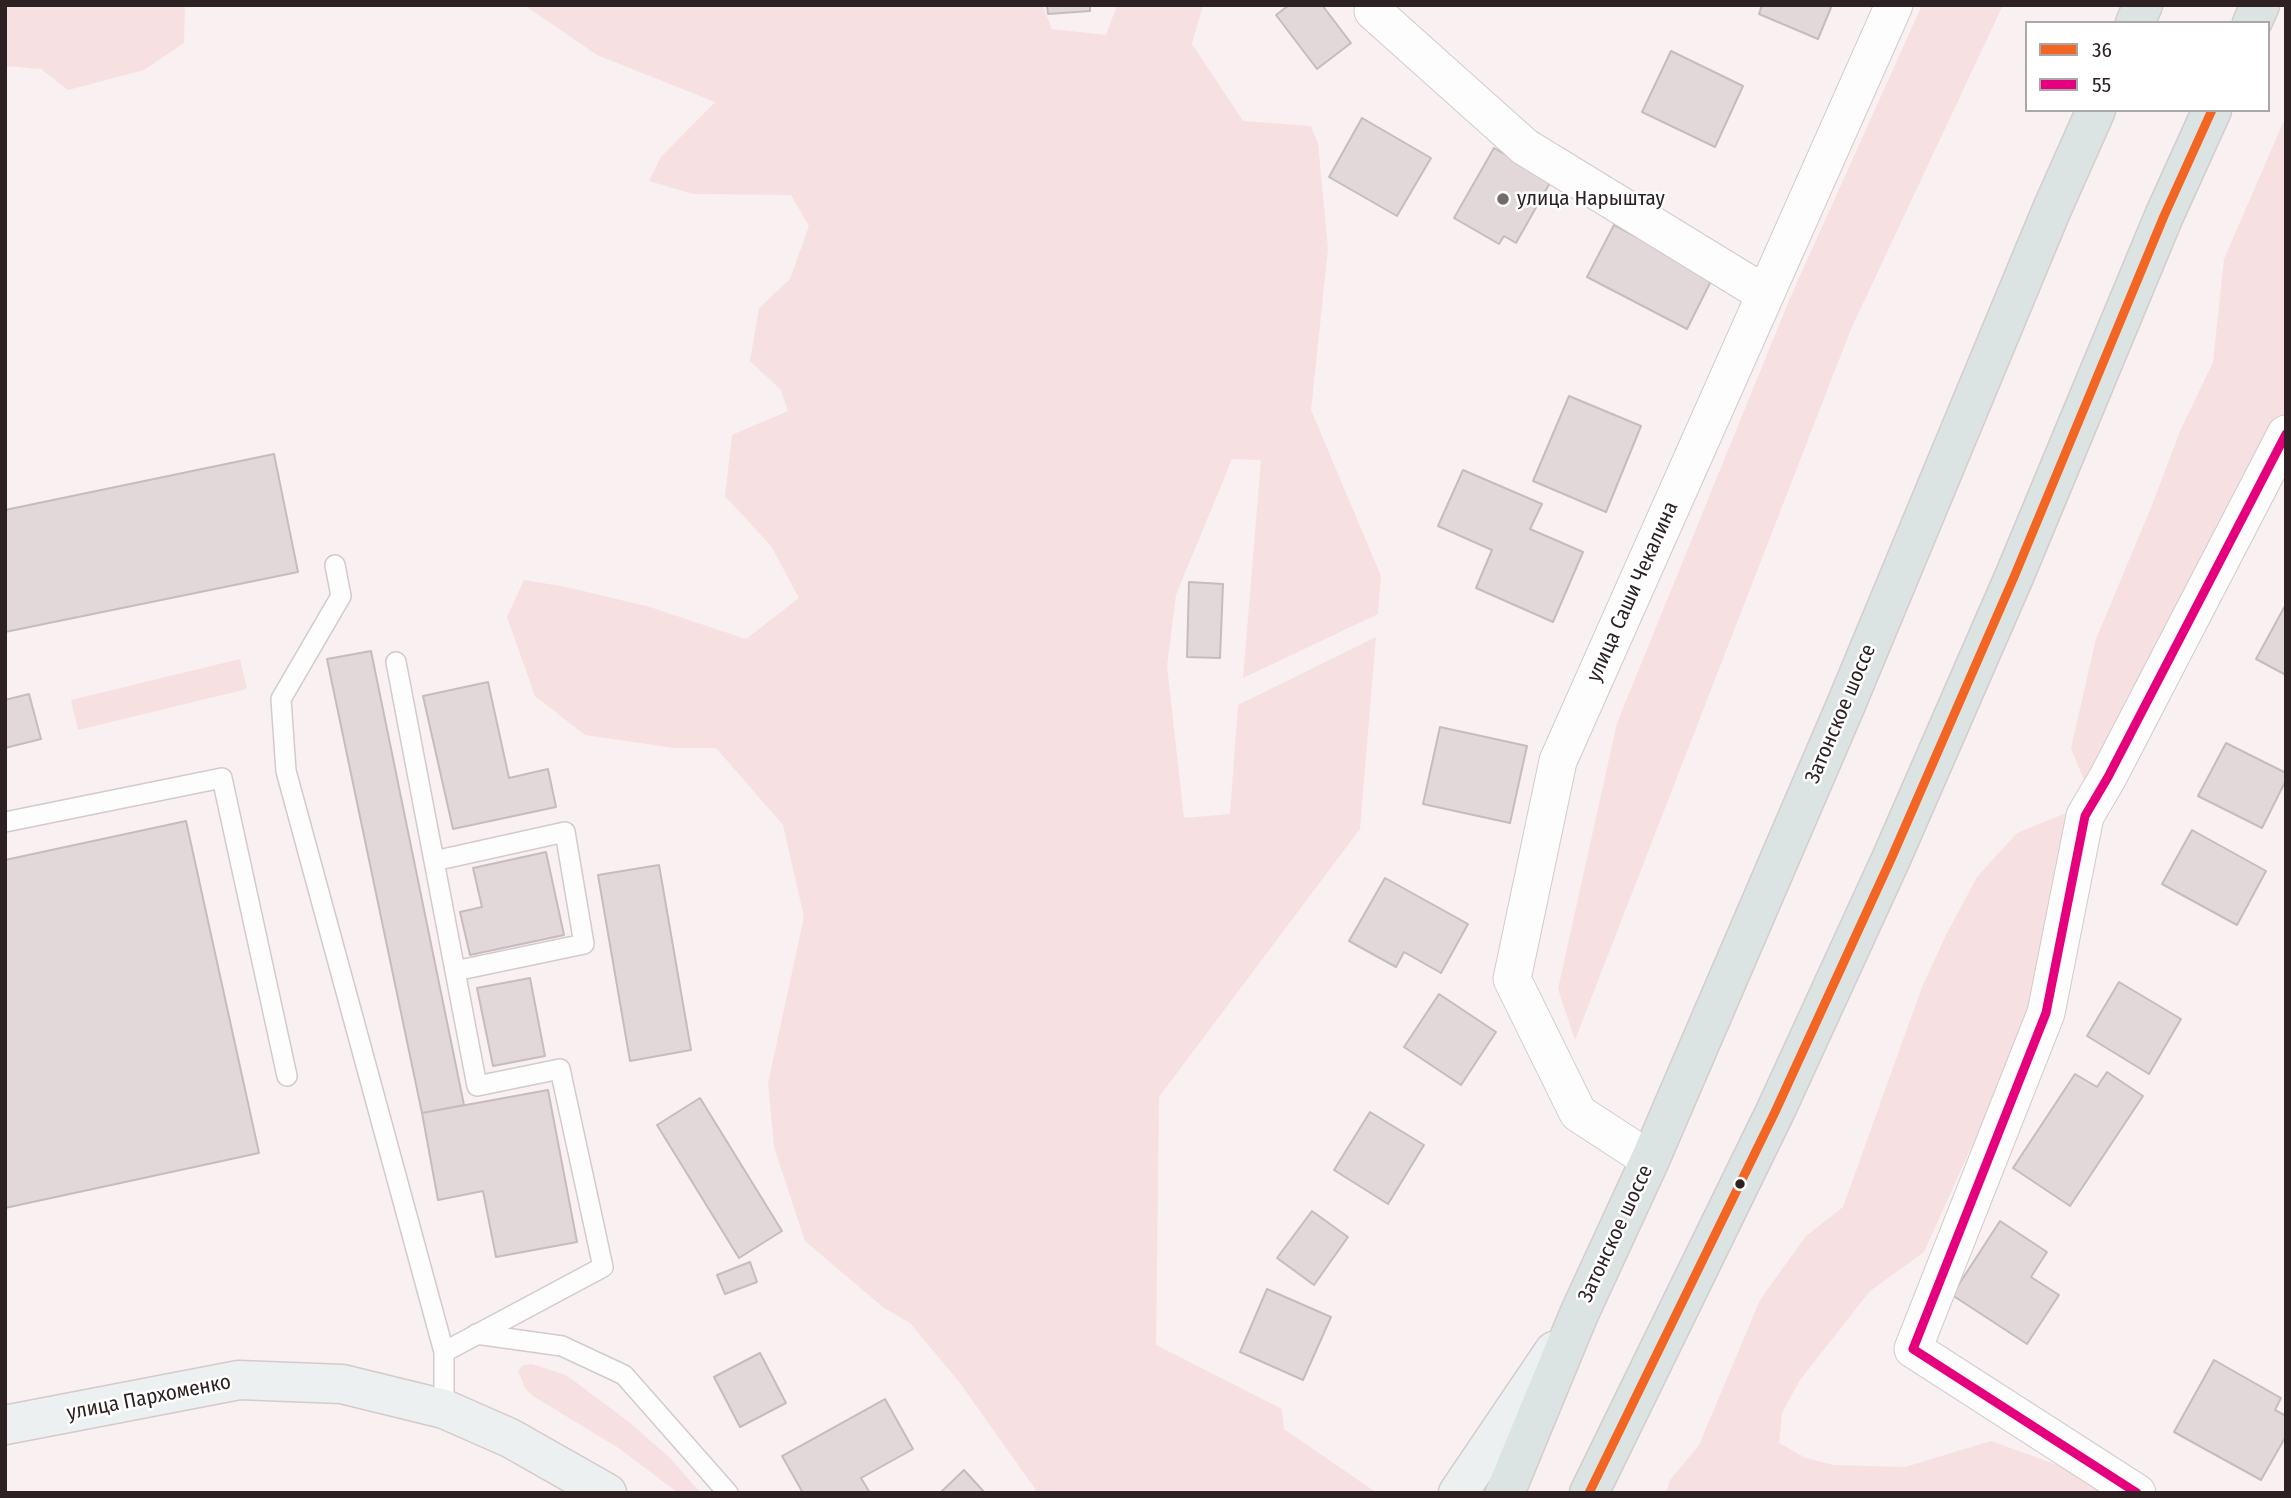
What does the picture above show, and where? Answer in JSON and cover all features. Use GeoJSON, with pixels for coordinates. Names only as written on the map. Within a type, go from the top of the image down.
{"type":"FeatureCollection","features":[{"type":"Feature","properties":{"kind":"main road"},"geometry":{"type":"LineString","coordinates":[[2136,21],[2143,5]]}},
{"type":"Feature","properties":{"kind":"main road"},"geometry":{"type":"LineString","coordinates":[[2253,21],[2260,5]]}},
{"type":"Feature","properties":{"kind":"main road","name":"Затонское шоссе"},"geometry":{"type":"LineString","coordinates":[[1505,1493],[1579,1314],[1650,1160],[1845,707],[2052,209],[2095,112]]}},
{"type":"Feature","properties":{"kind":"main road"},"geometry":{"type":"LineString","coordinates":[[1589,1493],[1775,1112],[1891,859],[2014,577],[2164,216],[2211,112]]}},
{"type":"Feature","properties":{"kind":"main road"},"geometry":{"type":"LineString","coordinates":[[1458,1493],[1579,1314]]}},
{"type":"Feature","properties":{"kind":"main road","name":"улица Пархоменко"},"geometry":{"type":"LineString","coordinates":[[5,1425],[239,1380],[342,1384],[444,1409],[510,1438],[607,1493]]}},
{"type":"Feature","properties":{"kind":"street","name":"улица Саши Чекалина"},"geometry":{"type":"LineString","coordinates":[[1650,1160],[1578,1113],[1512,979],[1559,761],[1894,5]]}},
{"type":"Feature","properties":{"kind":"street"},"geometry":{"type":"LineString","coordinates":[[1373,7],[1525,147],[1765,294]]}},
{"type":"Feature","properties":{"kind":"street"},"geometry":{"type":"LineString","coordinates":[[2137,1493],[1913,1349],[2046,1013],[2085,816],[2286,435]]}},
{"type":"Feature","properties":{"kind":"lane"},"geometry":{"type":"LineString","coordinates":[[335,565],[341,596],[281,699],[286,771],[444,1352],[444,1409]]}},
{"type":"Feature","properties":{"kind":"lane"},"geometry":{"type":"LineString","coordinates":[[396,662],[477,1086],[560,1069],[603,1267],[444,1352]]}},
{"type":"Feature","properties":{"kind":"lane"},"geometry":{"type":"LineString","coordinates":[[5,822],[222,778],[287,1076]]}},
{"type":"Feature","properties":{"kind":"lane"},"geometry":{"type":"LineString","coordinates":[[434,860],[565,831],[584,944],[455,971]]}},
{"type":"Feature","properties":{"kind":"lane"},"geometry":{"type":"LineString","coordinates":[[476,1334],[562,1346],[624,1376],[728,1493]]}},
{"type":"Feature","properties":{"kind":"shaded area"},"geometry":{"type":"Polygon","coordinates":[[[5,5],[185,5],[184,43],[144,70],[68,90],[41,69],[5,66],[5,5]]]}},
{"type":"Feature","properties":{"kind":"shaded area"},"geometry":{"type":"Polygon","coordinates":[[[524,5],[1042,5],[1052,29],[1106,35],[1117,5],[1203,5],[1192,44],[1243,121],[1311,126],[1318,143],[1328,249],[1311,410],[1381,576],[1378,614],[1243,678],[1261,460],[1232,459],[1176,595],[1167,666],[1184,818],[1230,814],[1238,705],[1376,637],[1360,829],[1159,1097],[1156,1345],[1282,1409],[1284,1429],[1377,1493],[1038,1493],[960,1383],[910,1323],[884,1308],[805,1241],[774,1147],[768,1083],[804,917],[783,825],[716,748],[674,748],[585,735],[535,696],[507,617],[524,580],[650,607],[746,639],[799,598],[771,546],[725,496],[732,435],[788,411],[781,390],[750,361],[759,308],[790,279],[809,226],[791,195],[693,194],[649,181],[661,157],[715,102],[597,55],[524,5]]]}},
{"type":"Feature","properties":{"kind":"shaded area"},"geometry":{"type":"Polygon","coordinates":[[[1922,5],[2003,5],[1851,329],[1575,1040],[1558,989],[1617,723],[1790,298],[1922,5]]]}},
{"type":"Feature","properties":{"kind":"shaded area"},"geometry":{"type":"Polygon","coordinates":[[[2286,116],[2286,411],[2084,780],[2071,748],[2096,639],[2181,429],[2213,362],[2224,259],[2286,116]]]}},
{"type":"Feature","properties":{"kind":"shaded area"},"geometry":{"type":"Polygon","coordinates":[[[240,659],[247,689],[78,730],[71,700],[240,659]]]}},
{"type":"Feature","properties":{"kind":"shaded area"},"geometry":{"type":"Polygon","coordinates":[[[2071,811],[2033,1010],[1924,1252],[1870,1291],[1800,1380],[1782,1413],[1779,1443],[1806,1458],[1833,1465],[1905,1467],[1991,1441],[2085,1475],[2109,1493],[1666,1493],[1670,1480],[1699,1445],[1760,1300],[1806,1236],[1843,1207],[1922,987],[1977,877],[2017,833],[2071,811]]]}},
{"type":"Feature","properties":{"kind":"shaded area"},"geometry":{"type":"Polygon","coordinates":[[[532,1364],[566,1375],[629,1422],[669,1457],[701,1493],[678,1493],[620,1449],[533,1396],[525,1388],[518,1371],[523,1365],[532,1364]]]}},
{"type":"Feature","properties":{"kind":"building"},"geometry":{"type":"Polygon","coordinates":[[[1047,5],[1090,5],[1090,11],[1048,14],[1047,5]]]}},
{"type":"Feature","properties":{"kind":"building"},"geometry":{"type":"Polygon","coordinates":[[[1289,5],[1322,5],[1351,43],[1317,69],[1276,15],[1289,5]]]}},
{"type":"Feature","properties":{"kind":"building"},"geometry":{"type":"Polygon","coordinates":[[[1762,5],[1832,5],[1818,39],[1759,14],[1762,5]]]}},
{"type":"Feature","properties":{"kind":"building"},"geometry":{"type":"Polygon","coordinates":[[[1671,51],[1743,86],[1715,147],[1642,112],[1671,51]]]}},
{"type":"Feature","properties":{"kind":"building"},"geometry":{"type":"Polygon","coordinates":[[[1362,118],[1431,158],[1397,216],[1329,177],[1362,118]]]}},
{"type":"Feature","properties":{"kind":"building","name":"улица Нарыштау"},"geometry":{"type":"Polygon","coordinates":[[[1494,148],[1551,181],[1516,243],[1504,236],[1499,244],[1454,218],[1494,148]]]}},
{"type":"Feature","properties":{"kind":"building"},"geometry":{"type":"Polygon","coordinates":[[[1614,225],[1713,277],[1687,329],[1587,277],[1614,225]]]}},
{"type":"Feature","properties":{"kind":"building"},"geometry":{"type":"Polygon","coordinates":[[[1569,396],[1641,426],[1606,512],[1533,481],[1569,396]]]}},
{"type":"Feature","properties":{"kind":"building"},"geometry":{"type":"Polygon","coordinates":[[[274,454],[298,572],[5,632],[5,510],[274,454]]]}},
{"type":"Feature","properties":{"kind":"building"},"geometry":{"type":"Polygon","coordinates":[[[1463,470],[1542,504],[1530,529],[1583,552],[1553,622],[1476,588],[1492,550],[1438,526],[1463,470]]]}},
{"type":"Feature","properties":{"kind":"building"},"geometry":{"type":"Polygon","coordinates":[[[1189,582],[1223,584],[1220,658],[1187,657],[1189,582]]]}},
{"type":"Feature","properties":{"kind":"building"},"geometry":{"type":"Polygon","coordinates":[[[2286,604],[2286,675],[2256,659],[2286,604]]]}},
{"type":"Feature","properties":{"kind":"building"},"geometry":{"type":"Polygon","coordinates":[[[371,651],[464,1105],[422,1113],[327,659],[371,651]]]}},
{"type":"Feature","properties":{"kind":"building"},"geometry":{"type":"Polygon","coordinates":[[[488,682],[509,778],[548,769],[556,807],[453,829],[423,696],[488,682]]]}},
{"type":"Feature","properties":{"kind":"building"},"geometry":{"type":"Polygon","coordinates":[[[29,694],[41,739],[5,748],[5,700],[29,694]]]}},
{"type":"Feature","properties":{"kind":"building"},"geometry":{"type":"Polygon","coordinates":[[[1440,727],[1527,746],[1510,823],[1423,804],[1440,727]]]}},
{"type":"Feature","properties":{"kind":"building"},"geometry":{"type":"Polygon","coordinates":[[[2226,743],[2286,773],[2286,780],[2262,828],[2198,796],[2226,743]]]}},
{"type":"Feature","properties":{"kind":"building"},"geometry":{"type":"Polygon","coordinates":[[[186,821],[259,1153],[5,1208],[5,860],[186,821]]]}},
{"type":"Feature","properties":{"kind":"building"},"geometry":{"type":"Polygon","coordinates":[[[2192,830],[2266,871],[2237,925],[2162,884],[2192,830]]]}},
{"type":"Feature","properties":{"kind":"building"},"geometry":{"type":"Polygon","coordinates":[[[546,852],[564,935],[470,955],[460,912],[482,907],[473,868],[546,852]]]}},
{"type":"Feature","properties":{"kind":"building"},"geometry":{"type":"Polygon","coordinates":[[[659,865],[691,1050],[630,1061],[598,875],[659,865]]]}},
{"type":"Feature","properties":{"kind":"building"},"geometry":{"type":"Polygon","coordinates":[[[1385,878],[1468,924],[1441,973],[1404,952],[1396,967],[1349,941],[1385,878]]]}},
{"type":"Feature","properties":{"kind":"building"},"geometry":{"type":"Polygon","coordinates":[[[530,978],[545,1056],[493,1066],[477,988],[530,978]]]}},
{"type":"Feature","properties":{"kind":"building"},"geometry":{"type":"Polygon","coordinates":[[[2119,982],[2181,1019],[2149,1074],[2087,1036],[2119,982]]]}},
{"type":"Feature","properties":{"kind":"building"},"geometry":{"type":"Polygon","coordinates":[[[1439,994],[1496,1032],[1461,1085],[1404,1047],[1439,994]]]}},
{"type":"Feature","properties":{"kind":"building"},"geometry":{"type":"Polygon","coordinates":[[[2107,1072],[2143,1096],[2070,1206],[2013,1168],[2075,1074],[2097,1087],[2107,1072]]]}},
{"type":"Feature","properties":{"kind":"building"},"geometry":{"type":"Polygon","coordinates":[[[548,1090],[577,1242],[496,1257],[483,1191],[438,1200],[422,1113],[548,1090]]]}},
{"type":"Feature","properties":{"kind":"building"},"geometry":{"type":"Polygon","coordinates":[[[700,1098],[782,1231],[739,1258],[657,1125],[700,1098]]]}},
{"type":"Feature","properties":{"kind":"building"},"geometry":{"type":"Polygon","coordinates":[[[1370,1112],[1424,1145],[1388,1204],[1334,1170],[1370,1112]]]}},
{"type":"Feature","properties":{"kind":"building"},"geometry":{"type":"Polygon","coordinates":[[[1312,1211],[1348,1237],[1314,1285],[1277,1258],[1312,1211]]]}},
{"type":"Feature","properties":{"kind":"building"},"geometry":{"type":"Polygon","coordinates":[[[2000,1221],[2047,1252],[2031,1277],[2059,1295],[2027,1344],[1952,1295],[2000,1221]]]}},
{"type":"Feature","properties":{"kind":"building"},"geometry":{"type":"Polygon","coordinates":[[[750,1262],[757,1282],[725,1294],[717,1275],[750,1262]]]}},
{"type":"Feature","properties":{"kind":"building"},"geometry":{"type":"Polygon","coordinates":[[[1267,1289],[1331,1317],[1303,1380],[1240,1352],[1267,1289]]]}},
{"type":"Feature","properties":{"kind":"building"},"geometry":{"type":"Polygon","coordinates":[[[760,1353],[786,1403],[740,1427],[714,1377],[760,1353]]]}},
{"type":"Feature","properties":{"kind":"building"},"geometry":{"type":"Polygon","coordinates":[[[2214,1360],[2281,1398],[2275,1410],[2286,1416],[2286,1436],[2261,1480],[2174,1432],[2214,1360]]]}},
{"type":"Feature","properties":{"kind":"building"},"geometry":{"type":"Polygon","coordinates":[[[885,1399],[913,1449],[861,1478],[870,1493],[803,1493],[782,1456],[885,1399]]]}},
{"type":"Feature","properties":{"kind":"building"},"geometry":{"type":"Polygon","coordinates":[[[964,1470],[985,1493],[940,1493],[964,1470]]]}},
{"type":"Feature","properties":{"kind":"transit line","name":"36"},"geometry":{"type":"LineString","coordinates":[[1589,1493],[1775,1112],[1891,859],[2014,577],[2164,216],[2211,112]]}},
{"type":"Feature","properties":{"kind":"transit line","name":"55"},"geometry":{"type":"LineString","coordinates":[[2137,1493],[1913,1349],[2046,1013],[2085,816],[2108,777],[2286,434]]}},
{"type":"Feature","properties":{"kind":"place","name":"улица Нарыштау"},"geometry":{"type":"Point","coordinates":[1503,199]}}]}
